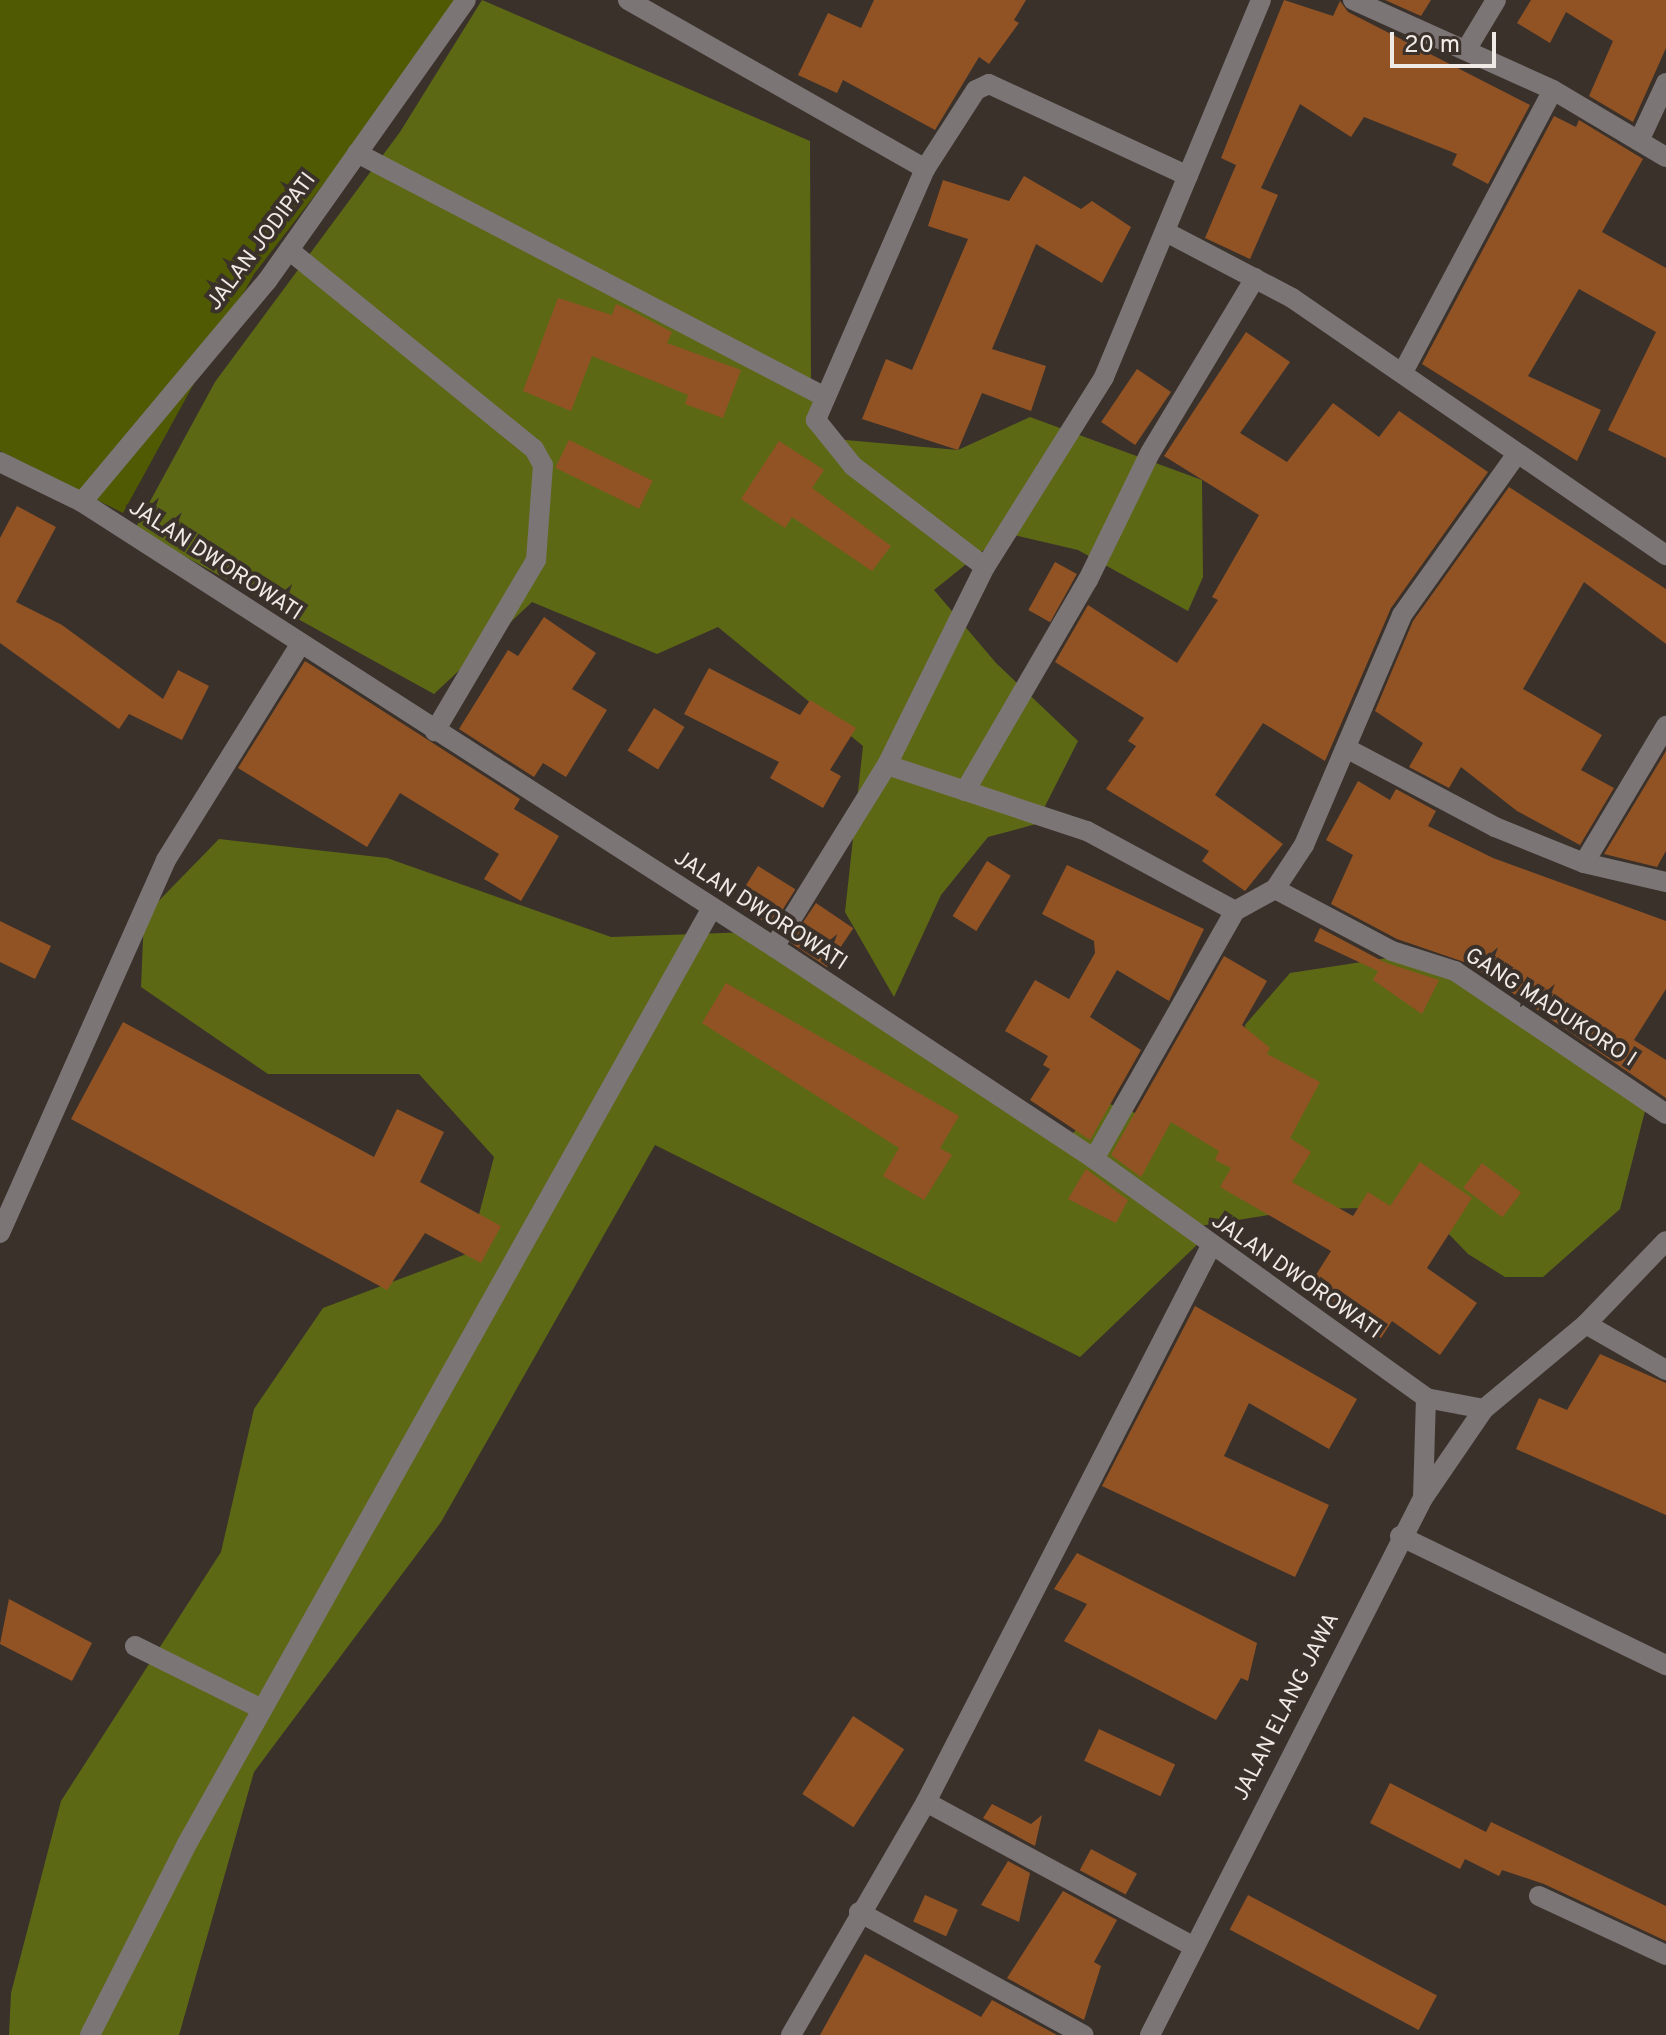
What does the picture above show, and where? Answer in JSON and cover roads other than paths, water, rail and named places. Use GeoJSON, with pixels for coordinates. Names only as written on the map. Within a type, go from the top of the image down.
{"type":"FeatureCollection","features":[{"type":"Feature","properties":{"kind":"street","name":"JALAN JODIPATI"},"geometry":{"type":"LineString","coordinates":[[82,502],[289,250],[466,0]]}},
{"type":"Feature","properties":{"kind":"street"},"geometry":{"type":"LineString","coordinates":[[628,0],[925,169]]}},
{"type":"Feature","properties":{"kind":"street"},"geometry":{"type":"LineString","coordinates":[[774,947],[887,765],[985,567],[1104,377],[1261,0]]}},
{"type":"Feature","properties":{"kind":"street"},"geometry":{"type":"LineString","coordinates":[[1353,0],[1553,90],[1666,157]]}},
{"type":"Feature","properties":{"kind":"street"},"geometry":{"type":"LineString","coordinates":[[1466,50],[1496,0]]}},
{"type":"Feature","properties":{"kind":"street"},"geometry":{"type":"LineString","coordinates":[[1639,141],[1666,83]]}},
{"type":"Feature","properties":{"kind":"street"},"geometry":{"type":"LineString","coordinates":[[985,567],[826,438],[816,420],[823,396],[925,169],[976,90],[989,84],[1188,176]]}},
{"type":"Feature","properties":{"kind":"street"},"geometry":{"type":"LineString","coordinates":[[1403,372],[1553,90]]}},
{"type":"Feature","properties":{"kind":"street"},"geometry":{"type":"LineString","coordinates":[[357,153],[823,396]]}},
{"type":"Feature","properties":{"kind":"street"},"geometry":{"type":"LineString","coordinates":[[1166,232],[1255,278],[1403,372],[1666,555]]}},
{"type":"Feature","properties":{"kind":"street"},"geometry":{"type":"LineString","coordinates":[[289,250],[534,449],[543,465],[536,560],[435,731]]}},
{"type":"Feature","properties":{"kind":"street"},"geometry":{"type":"LineString","coordinates":[[965,791],[1088,580],[1150,453],[1255,278]]}},
{"type":"Feature","properties":{"kind":"street"},"geometry":{"type":"LineString","coordinates":[[1094,1159],[1235,911],[1275,889],[1304,845],[1402,615],[1517,454]]}},
{"type":"Feature","properties":{"kind":"street","name":"JALAN DWOROWATI"},"geometry":{"type":"LineString","coordinates":[[0,462],[82,502],[774,947],[1094,1159],[1426,1398],[1484,1409]]}},
{"type":"Feature","properties":{"kind":"street"},"geometry":{"type":"LineString","coordinates":[[0,1233],[166,860],[300,645]]}},
{"type":"Feature","properties":{"kind":"street"},"geometry":{"type":"LineString","coordinates":[[1584,863],[1666,726]]}},
{"type":"Feature","properties":{"kind":"street"},"geometry":{"type":"LineString","coordinates":[[1346,748],[1495,827],[1584,863],[1666,882]]}},
{"type":"Feature","properties":{"kind":"street"},"geometry":{"type":"LineString","coordinates":[[887,765],[1087,831],[1235,911]]}},
{"type":"Feature","properties":{"kind":"street","name":"GANG MADUKORO I"},"geometry":{"type":"LineString","coordinates":[[1275,889],[1392,951],[1455,971],[1666,1114]]}},
{"type":"Feature","properties":{"kind":"street"},"geometry":{"type":"LineString","coordinates":[[90,2035],[262,1709],[712,908]]}},
{"type":"Feature","properties":{"kind":"street","name":"JALAN ELANG JAWA"},"geometry":{"type":"LineString","coordinates":[[1150,2035],[1400,1536],[1423,1498],[1484,1409],[1586,1324],[1666,1241]]}},
{"type":"Feature","properties":{"kind":"street"},"geometry":{"type":"LineString","coordinates":[[791,2035],[859,1912],[926,1802],[1211,1246]]}},
{"type":"Feature","properties":{"kind":"street"},"geometry":{"type":"LineString","coordinates":[[1586,1324],[1666,1370]]}},
{"type":"Feature","properties":{"kind":"street"},"geometry":{"type":"LineString","coordinates":[[1423,1498],[1426,1398]]}},
{"type":"Feature","properties":{"kind":"street"},"geometry":{"type":"LineString","coordinates":[[1400,1536],[1666,1665]]}},
{"type":"Feature","properties":{"kind":"street"},"geometry":{"type":"LineString","coordinates":[[135,1646],[262,1709]]}},
{"type":"Feature","properties":{"kind":"street"},"geometry":{"type":"LineString","coordinates":[[926,1802],[1194,1947]]}},
{"type":"Feature","properties":{"kind":"street"},"geometry":{"type":"LineString","coordinates":[[1539,1896],[1666,1955]]}},
{"type":"Feature","properties":{"kind":"street"},"geometry":{"type":"LineString","coordinates":[[859,1912],[1084,2035]]}}]}
